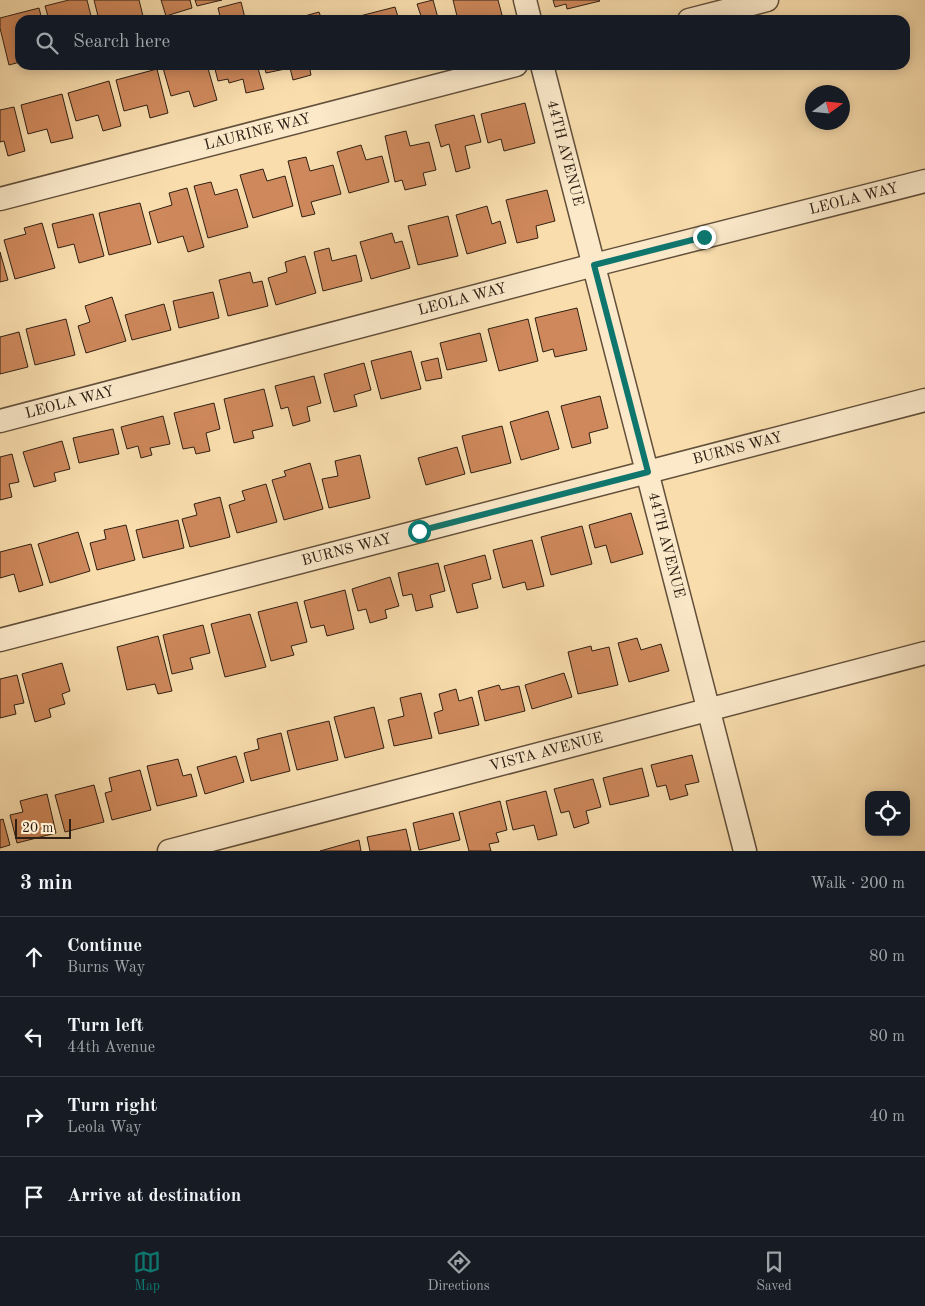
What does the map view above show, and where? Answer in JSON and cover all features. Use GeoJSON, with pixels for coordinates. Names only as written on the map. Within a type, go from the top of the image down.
{"type":"FeatureCollection","features":[{"type":"Feature","properties":{"kind":"street"},"geometry":{"type":"LineString","coordinates":[[525,0],[529,15]]}},
{"type":"Feature","properties":{"kind":"street"},"geometry":{"type":"LineString","coordinates":[[709,15],[767,0]]}},
{"type":"Feature","properties":{"kind":"street","name":"LAURINE WAY"},"geometry":{"type":"LineString","coordinates":[[0,199],[497,70]]}},
{"type":"Feature","properties":{"kind":"street","name":"44TH AVENUE"},"geometry":{"type":"LineString","coordinates":[[543,70],[745,851]]}},
{"type":"Feature","properties":{"kind":"street","name":"LEOLA WAY"},"geometry":{"type":"LineString","coordinates":[[0,422],[594,265],[925,181]]}},
{"type":"Feature","properties":{"kind":"street","name":"BURNS WAY"},"geometry":{"type":"LineString","coordinates":[[0,640],[925,400]]}},
{"type":"Feature","properties":{"kind":"street","name":"VISTA AVENUE"},"geometry":{"type":"LineString","coordinates":[[169,851],[925,653]]}},
{"type":"Feature","properties":{"kind":"building"},"geometry":{"type":"Polygon","coordinates":[[[69,0],[87,0],[91,15],[48,15],[45,6],[69,0]]]}},
{"type":"Feature","properties":{"kind":"building"},"geometry":{"type":"Polygon","coordinates":[[[94,0],[139,0],[143,15],[98,15],[94,0]]]}},
{"type":"Feature","properties":{"kind":"building"},"geometry":{"type":"Polygon","coordinates":[[[161,0],[190,0],[192,8],[166,15],[161,0]]]}},
{"type":"Feature","properties":{"kind":"building"},"geometry":{"type":"Polygon","coordinates":[[[195,0],[222,0],[197,6],[195,0]]]}},
{"type":"Feature","properties":{"kind":"building"},"geometry":{"type":"Polygon","coordinates":[[[433,0],[437,15],[421,15],[417,4],[433,0]]]}},
{"type":"Feature","properties":{"kind":"building"},"geometry":{"type":"Polygon","coordinates":[[[453,0],[498,0],[502,15],[457,15],[453,0]]]}},
{"type":"Feature","properties":{"kind":"building"},"geometry":{"type":"Polygon","coordinates":[[[553,0],[600,1],[567,9],[566,4],[555,7],[553,0]]]}},
{"type":"Feature","properties":{"kind":"building"},"geometry":{"type":"Polygon","coordinates":[[[241,2],[244,15],[220,15],[218,8],[241,2]]]}},
{"type":"Feature","properties":{"kind":"building"},"geometry":{"type":"Polygon","coordinates":[[[395,7],[397,15],[364,15],[395,7]]]}},
{"type":"Feature","properties":{"kind":"building"},"geometry":{"type":"Polygon","coordinates":[[[39,8],[41,15],[15,15],[15,63],[9,65],[0,28],[0,18],[39,8]]]}},
{"type":"Feature","properties":{"kind":"building"},"geometry":{"type":"Polygon","coordinates":[[[319,12],[320,15],[308,15],[319,12]]]}},
{"type":"Feature","properties":{"kind":"building"},"geometry":{"type":"Polygon","coordinates":[[[157,70],[168,113],[150,118],[147,105],[124,111],[116,80],[157,70]]]}},
{"type":"Feature","properties":{"kind":"building"},"geometry":{"type":"Polygon","coordinates":[[[164,70],[208,70],[217,100],[194,107],[189,91],[171,96],[164,70]]]}},
{"type":"Feature","properties":{"kind":"building"},"geometry":{"type":"Polygon","coordinates":[[[215,70],[258,70],[264,89],[246,93],[243,79],[229,83],[228,79],[218,81],[215,70]]]}},
{"type":"Feature","properties":{"kind":"building"},"geometry":{"type":"Polygon","coordinates":[[[265,70],[280,70],[266,73],[265,70]]]}},
{"type":"Feature","properties":{"kind":"building"},"geometry":{"type":"Polygon","coordinates":[[[290,70],[310,70],[311,75],[293,80],[290,70]]]}},
{"type":"Feature","properties":{"kind":"building"},"geometry":{"type":"Polygon","coordinates":[[[109,81],[121,126],[103,131],[98,115],[76,121],[68,93],[109,81]]]}},
{"type":"Feature","properties":{"kind":"building"},"geometry":{"type":"Polygon","coordinates":[[[62,94],[73,138],[51,143],[47,129],[28,134],[21,105],[62,94]]]}},
{"type":"Feature","properties":{"kind":"building"},"geometry":{"type":"Polygon","coordinates":[[[525,103],[535,143],[504,151],[501,139],[488,143],[481,114],[525,103]]]}},
{"type":"Feature","properties":{"kind":"building"},"geometry":{"type":"Polygon","coordinates":[[[14,107],[25,151],[8,156],[4,141],[0,142],[0,110],[14,107]]]}},
{"type":"Feature","properties":{"kind":"building"},"geometry":{"type":"Polygon","coordinates":[[[474,115],[481,142],[465,146],[470,168],[456,172],[449,144],[441,147],[435,125],[474,115]]]}},
{"type":"Feature","properties":{"kind":"building"},"geometry":{"type":"Polygon","coordinates":[[[406,131],[410,146],[429,142],[436,170],[423,173],[426,185],[405,190],[402,180],[395,182],[385,136],[406,131]]]}},
{"type":"Feature","properties":{"kind":"building"},"geometry":{"type":"Polygon","coordinates":[[[361,145],[366,160],[382,156],[389,182],[349,193],[337,152],[361,145]]]}},
{"type":"Feature","properties":{"kind":"building"},"geometry":{"type":"Polygon","coordinates":[[[306,157],[310,171],[333,165],[341,194],[311,202],[315,214],[302,217],[288,161],[306,157]]]}},
{"type":"Feature","properties":{"kind":"building"},"geometry":{"type":"Polygon","coordinates":[[[263,169],[267,181],[285,176],[293,206],[253,218],[240,175],[263,169]]]}},
{"type":"Feature","properties":{"kind":"building"},"geometry":{"type":"Polygon","coordinates":[[[211,182],[215,195],[237,189],[248,227],[208,238],[194,186],[211,182]]]}},
{"type":"Feature","properties":{"kind":"building"},"geometry":{"type":"Polygon","coordinates":[[[187,188],[204,247],[188,252],[183,236],[158,243],[149,212],[172,205],[169,193],[187,188]]]}},
{"type":"Feature","properties":{"kind":"building"},"geometry":{"type":"Polygon","coordinates":[[[547,190],[555,221],[536,226],[538,238],[517,243],[506,200],[547,190]]]}},
{"type":"Feature","properties":{"kind":"building"},"geometry":{"type":"Polygon","coordinates":[[[140,203],[151,244],[109,255],[99,213],[140,203]]]}},
{"type":"Feature","properties":{"kind":"building"},"geometry":{"type":"Polygon","coordinates":[[[487,206],[492,224],[500,221],[506,243],[467,254],[456,215],[487,206]]]}},
{"type":"Feature","properties":{"kind":"building"},"geometry":{"type":"Polygon","coordinates":[[[93,214],[104,256],[79,263],[74,244],[58,248],[52,224],[93,214]]]}},
{"type":"Feature","properties":{"kind":"building"},"geometry":{"type":"Polygon","coordinates":[[[448,216],[458,256],[418,265],[408,226],[448,216]]]}},
{"type":"Feature","properties":{"kind":"building"},"geometry":{"type":"Polygon","coordinates":[[[42,223],[55,268],[15,279],[4,240],[26,234],[24,228],[42,223]]]}},
{"type":"Feature","properties":{"kind":"building"},"geometry":{"type":"Polygon","coordinates":[[[392,233],[395,243],[402,241],[410,268],[371,279],[360,242],[392,233]]]}},
{"type":"Feature","properties":{"kind":"building"},"geometry":{"type":"Polygon","coordinates":[[[329,248],[332,261],[356,255],[362,281],[323,291],[314,252],[329,248]]]}},
{"type":"Feature","properties":{"kind":"building"},"geometry":{"type":"Polygon","coordinates":[[[0,252],[8,280],[0,282],[0,252]]]}},
{"type":"Feature","properties":{"kind":"building"},"geometry":{"type":"Polygon","coordinates":[[[305,256],[316,293],[276,305],[268,278],[287,272],[285,262],[305,256]]]}},
{"type":"Feature","properties":{"kind":"building"},"geometry":{"type":"Polygon","coordinates":[[[250,272],[253,283],[262,281],[268,306],[228,316],[219,280],[250,272]]]}},
{"type":"Feature","properties":{"kind":"building"},"geometry":{"type":"Polygon","coordinates":[[[213,292],[219,318],[179,328],[173,301],[213,292]]]}},
{"type":"Feature","properties":{"kind":"building"},"geometry":{"type":"Polygon","coordinates":[[[112,297],[126,341],[86,353],[78,326],[90,322],[85,306],[112,297]]]}},
{"type":"Feature","properties":{"kind":"building"},"geometry":{"type":"Polygon","coordinates":[[[164,304],[171,330],[132,340],[125,315],[164,304]]]}},
{"type":"Feature","properties":{"kind":"building"},"geometry":{"type":"Polygon","coordinates":[[[577,308],[587,350],[555,357],[553,349],[543,352],[535,318],[577,308]]]}},
{"type":"Feature","properties":{"kind":"building"},"geometry":{"type":"Polygon","coordinates":[[[66,319],[75,355],[35,365],[26,329],[66,319]]]}},
{"type":"Feature","properties":{"kind":"building"},"geometry":{"type":"Polygon","coordinates":[[[528,319],[538,361],[499,371],[488,329],[528,319]]]}},
{"type":"Feature","properties":{"kind":"building"},"geometry":{"type":"Polygon","coordinates":[[[19,332],[28,367],[0,374],[0,337],[19,332]]]}},
{"type":"Feature","properties":{"kind":"building"},"geometry":{"type":"Polygon","coordinates":[[[480,333],[487,361],[447,370],[440,343],[480,333]]]}},
{"type":"Feature","properties":{"kind":"building"},"geometry":{"type":"Polygon","coordinates":[[[411,351],[421,389],[381,399],[371,361],[411,351]]]}},
{"type":"Feature","properties":{"kind":"building"},"geometry":{"type":"Polygon","coordinates":[[[438,358],[442,378],[426,381],[421,362],[438,358]]]}},
{"type":"Feature","properties":{"kind":"building"},"geometry":{"type":"Polygon","coordinates":[[[364,363],[371,390],[354,395],[357,406],[334,412],[324,374],[364,363]]]}},
{"type":"Feature","properties":{"kind":"building"},"geometry":{"type":"Polygon","coordinates":[[[314,376],[321,403],[307,407],[310,421],[293,426],[288,407],[281,409],[275,386],[314,376]]]}},
{"type":"Feature","properties":{"kind":"building"},"geometry":{"type":"Polygon","coordinates":[[[264,389],[273,426],[252,431],[254,438],[234,443],[224,399],[264,389]]]}},
{"type":"Feature","properties":{"kind":"building"},"geometry":{"type":"Polygon","coordinates":[[[600,396],[608,428],[589,433],[591,443],[572,448],[561,406],[600,396]]]}},
{"type":"Feature","properties":{"kind":"building"},"geometry":{"type":"Polygon","coordinates":[[[214,403],[220,429],[206,433],[210,451],[196,454],[194,447],[183,449],[174,413],[214,403]]]}},
{"type":"Feature","properties":{"kind":"building"},"geometry":{"type":"Polygon","coordinates":[[[548,411],[559,449],[521,460],[510,422],[548,411]]]}},
{"type":"Feature","properties":{"kind":"building"},"geometry":{"type":"Polygon","coordinates":[[[163,416],[170,444],[150,448],[152,455],[141,458],[138,446],[127,449],[121,427],[163,416]]]}},
{"type":"Feature","properties":{"kind":"building"},"geometry":{"type":"Polygon","coordinates":[[[502,426],[511,463],[471,473],[462,436],[502,426]]]}},
{"type":"Feature","properties":{"kind":"building"},"geometry":{"type":"Polygon","coordinates":[[[113,429],[119,454],[79,463],[73,438],[113,429]]]}},
{"type":"Feature","properties":{"kind":"building"},"geometry":{"type":"Polygon","coordinates":[[[62,441],[70,469],[54,473],[56,481],[34,487],[23,452],[62,441]]]}},
{"type":"Feature","properties":{"kind":"building"},"geometry":{"type":"Polygon","coordinates":[[[457,447],[465,474],[426,485],[418,458],[457,447]]]}},
{"type":"Feature","properties":{"kind":"building"},"geometry":{"type":"Polygon","coordinates":[[[12,454],[19,482],[9,484],[12,497],[0,500],[0,457],[12,454]]]}},
{"type":"Feature","properties":{"kind":"building"},"geometry":{"type":"Polygon","coordinates":[[[360,455],[370,498],[329,508],[322,479],[338,476],[335,461],[360,455]]]}},
{"type":"Feature","properties":{"kind":"building"},"geometry":{"type":"Polygon","coordinates":[[[310,463],[323,509],[284,520],[272,480],[286,476],[284,471],[310,463]]]}},
{"type":"Feature","properties":{"kind":"building"},"geometry":{"type":"Polygon","coordinates":[[[266,484],[277,522],[237,533],[229,505],[245,500],[242,491],[266,484]]]}},
{"type":"Feature","properties":{"kind":"building"},"geometry":{"type":"Polygon","coordinates":[[[220,497],[230,537],[190,547],[182,519],[197,515],[194,504],[220,497]]]}},
{"type":"Feature","properties":{"kind":"building"},"geometry":{"type":"Polygon","coordinates":[[[631,513],[643,554],[611,563],[606,545],[595,548],[589,525],[631,513]]]}},
{"type":"Feature","properties":{"kind":"building"},"geometry":{"type":"Polygon","coordinates":[[[178,520],[184,548],[143,558],[136,530],[178,520]]]}},
{"type":"Feature","properties":{"kind":"building"},"geometry":{"type":"Polygon","coordinates":[[[126,525],[135,560],[97,570],[90,543],[106,539],[104,530],[126,525]]]}},
{"type":"Feature","properties":{"kind":"building"},"geometry":{"type":"Polygon","coordinates":[[[582,526],[592,564],[551,575],[541,537],[582,526]]]}},
{"type":"Feature","properties":{"kind":"building"},"geometry":{"type":"Polygon","coordinates":[[[78,532],[90,571],[50,583],[38,544],[78,532]]]}},
{"type":"Feature","properties":{"kind":"building"},"geometry":{"type":"Polygon","coordinates":[[[532,540],[544,586],[527,590],[525,582],[503,588],[493,550],[532,540]]]}},
{"type":"Feature","properties":{"kind":"building"},"geometry":{"type":"Polygon","coordinates":[[[31,544],[43,585],[19,592],[14,574],[0,578],[0,552],[31,544]]]}},
{"type":"Feature","properties":{"kind":"building"},"geometry":{"type":"Polygon","coordinates":[[[485,555],[491,579],[472,584],[478,608],[457,613],[444,566],[485,555]]]}},
{"type":"Feature","properties":{"kind":"building"},"geometry":{"type":"Polygon","coordinates":[[[438,563],[445,591],[430,595],[433,607],[416,611],[412,594],[403,596],[398,573],[438,563]]]}},
{"type":"Feature","properties":{"kind":"building"},"geometry":{"type":"Polygon","coordinates":[[[390,577],[399,606],[385,610],[387,618],[370,623],[366,609],[358,611],[352,589],[390,577]]]}},
{"type":"Feature","properties":{"kind":"building"},"geometry":{"type":"Polygon","coordinates":[[[345,590],[354,629],[327,636],[324,625],[311,628],[304,601],[345,590]]]}},
{"type":"Feature","properties":{"kind":"building"},"geometry":{"type":"Polygon","coordinates":[[[297,602],[307,642],[291,646],[294,655],[271,661],[258,612],[297,602]]]}},
{"type":"Feature","properties":{"kind":"building"},"geometry":{"type":"Polygon","coordinates":[[[250,614],[266,667],[225,677],[211,624],[250,614]]]}},
{"type":"Feature","properties":{"kind":"building"},"geometry":{"type":"Polygon","coordinates":[[[203,625],[210,653],[190,658],[193,669],[172,674],[163,635],[203,625]]]}},
{"type":"Feature","properties":{"kind":"building"},"geometry":{"type":"Polygon","coordinates":[[[158,636],[172,691],[158,694],[155,684],[127,690],[117,647],[158,636]]]}},
{"type":"Feature","properties":{"kind":"building"},"geometry":{"type":"Polygon","coordinates":[[[637,638],[641,650],[661,644],[669,671],[629,682],[618,643],[637,638]]]}},
{"type":"Feature","properties":{"kind":"building"},"geometry":{"type":"Polygon","coordinates":[[[591,646],[592,651],[609,647],[618,685],[578,694],[568,652],[591,646]]]}},
{"type":"Feature","properties":{"kind":"building"},"geometry":{"type":"Polygon","coordinates":[[[62,663],[70,691],[62,694],[65,704],[49,709],[51,717],[35,722],[22,674],[62,663]]]}},
{"type":"Feature","properties":{"kind":"building"},"geometry":{"type":"Polygon","coordinates":[[[564,673],[572,697],[532,709],[525,685],[564,673]]]}},
{"type":"Feature","properties":{"kind":"building"},"geometry":{"type":"Polygon","coordinates":[[[17,675],[24,703],[14,705],[16,714],[0,718],[0,679],[17,675]]]}},
{"type":"Feature","properties":{"kind":"building"},"geometry":{"type":"Polygon","coordinates":[[[499,685],[501,690],[519,686],[525,711],[485,721],[478,691],[499,685]]]}},
{"type":"Feature","properties":{"kind":"building"},"geometry":{"type":"Polygon","coordinates":[[[456,689],[459,701],[472,697],[479,725],[439,734],[434,713],[443,710],[439,694],[456,689]]]}},
{"type":"Feature","properties":{"kind":"building"},"geometry":{"type":"Polygon","coordinates":[[[421,693],[432,738],[394,746],[388,720],[404,716],[400,698],[421,693]]]}},
{"type":"Feature","properties":{"kind":"building"},"geometry":{"type":"Polygon","coordinates":[[[374,707],[384,748],[345,758],[334,717],[374,707]]]}},
{"type":"Feature","properties":{"kind":"building"},"geometry":{"type":"Polygon","coordinates":[[[329,721],[338,760],[297,770],[287,731],[329,721]]]}},
{"type":"Feature","properties":{"kind":"building"},"geometry":{"type":"Polygon","coordinates":[[[281,733],[290,771],[251,781],[244,753],[259,749],[257,739],[281,733]]]}},
{"type":"Feature","properties":{"kind":"building"},"geometry":{"type":"Polygon","coordinates":[[[692,755],[699,782],[685,785],[688,795],[670,800],[666,785],[657,787],[651,765],[692,755]]]}},
{"type":"Feature","properties":{"kind":"building"},"geometry":{"type":"Polygon","coordinates":[[[236,756],[244,782],[205,794],[197,767],[236,756]]]}},
{"type":"Feature","properties":{"kind":"building"},"geometry":{"type":"Polygon","coordinates":[[[178,759],[183,776],[191,774],[197,796],[157,806],[147,766],[178,759]]]}},
{"type":"Feature","properties":{"kind":"building"},"geometry":{"type":"Polygon","coordinates":[[[642,768],[649,796],[610,805],[603,778],[642,768]]]}},
{"type":"Feature","properties":{"kind":"building"},"geometry":{"type":"Polygon","coordinates":[[[140,770],[151,810],[112,820],[105,793],[112,791],[109,778],[140,770]]]}},
{"type":"Feature","properties":{"kind":"building"},"geometry":{"type":"Polygon","coordinates":[[[593,779],[601,807],[586,811],[589,823],[574,828],[569,811],[561,813],[554,789],[593,779]]]}},
{"type":"Feature","properties":{"kind":"building"},"geometry":{"type":"Polygon","coordinates":[[[94,785],[104,822],[65,832],[55,795],[94,785]]]}},
{"type":"Feature","properties":{"kind":"building"},"geometry":{"type":"Polygon","coordinates":[[[546,791],[557,835],[538,840],[534,825],[513,830],[506,801],[546,791]]]}},
{"type":"Feature","properties":{"kind":"building"},"geometry":{"type":"Polygon","coordinates":[[[47,794],[56,833],[17,843],[10,815],[23,812],[20,801],[47,794]]]}},
{"type":"Feature","properties":{"kind":"building"},"geometry":{"type":"Polygon","coordinates":[[[500,801],[507,830],[496,833],[499,842],[489,844],[491,851],[469,851],[459,812],[500,801]]]}},
{"type":"Feature","properties":{"kind":"building"},"geometry":{"type":"Polygon","coordinates":[[[453,813],[460,840],[419,850],[413,823],[453,813]]]}},
{"type":"Feature","properties":{"kind":"building"},"geometry":{"type":"Polygon","coordinates":[[[3,819],[10,845],[0,848],[0,820],[3,819]]]}},
{"type":"Feature","properties":{"kind":"building"},"geometry":{"type":"Polygon","coordinates":[[[406,829],[411,851],[370,851],[367,837],[406,829]]]}},
{"type":"Feature","properties":{"kind":"building"},"geometry":{"type":"Polygon","coordinates":[[[359,840],[361,851],[320,851],[359,840]]]}},
{"type":"Feature","properties":{"kind":"route"},"geometry":{"type":"LineString","coordinates":[[419,531],[648,472],[594,265],[704,237]]}}]}
